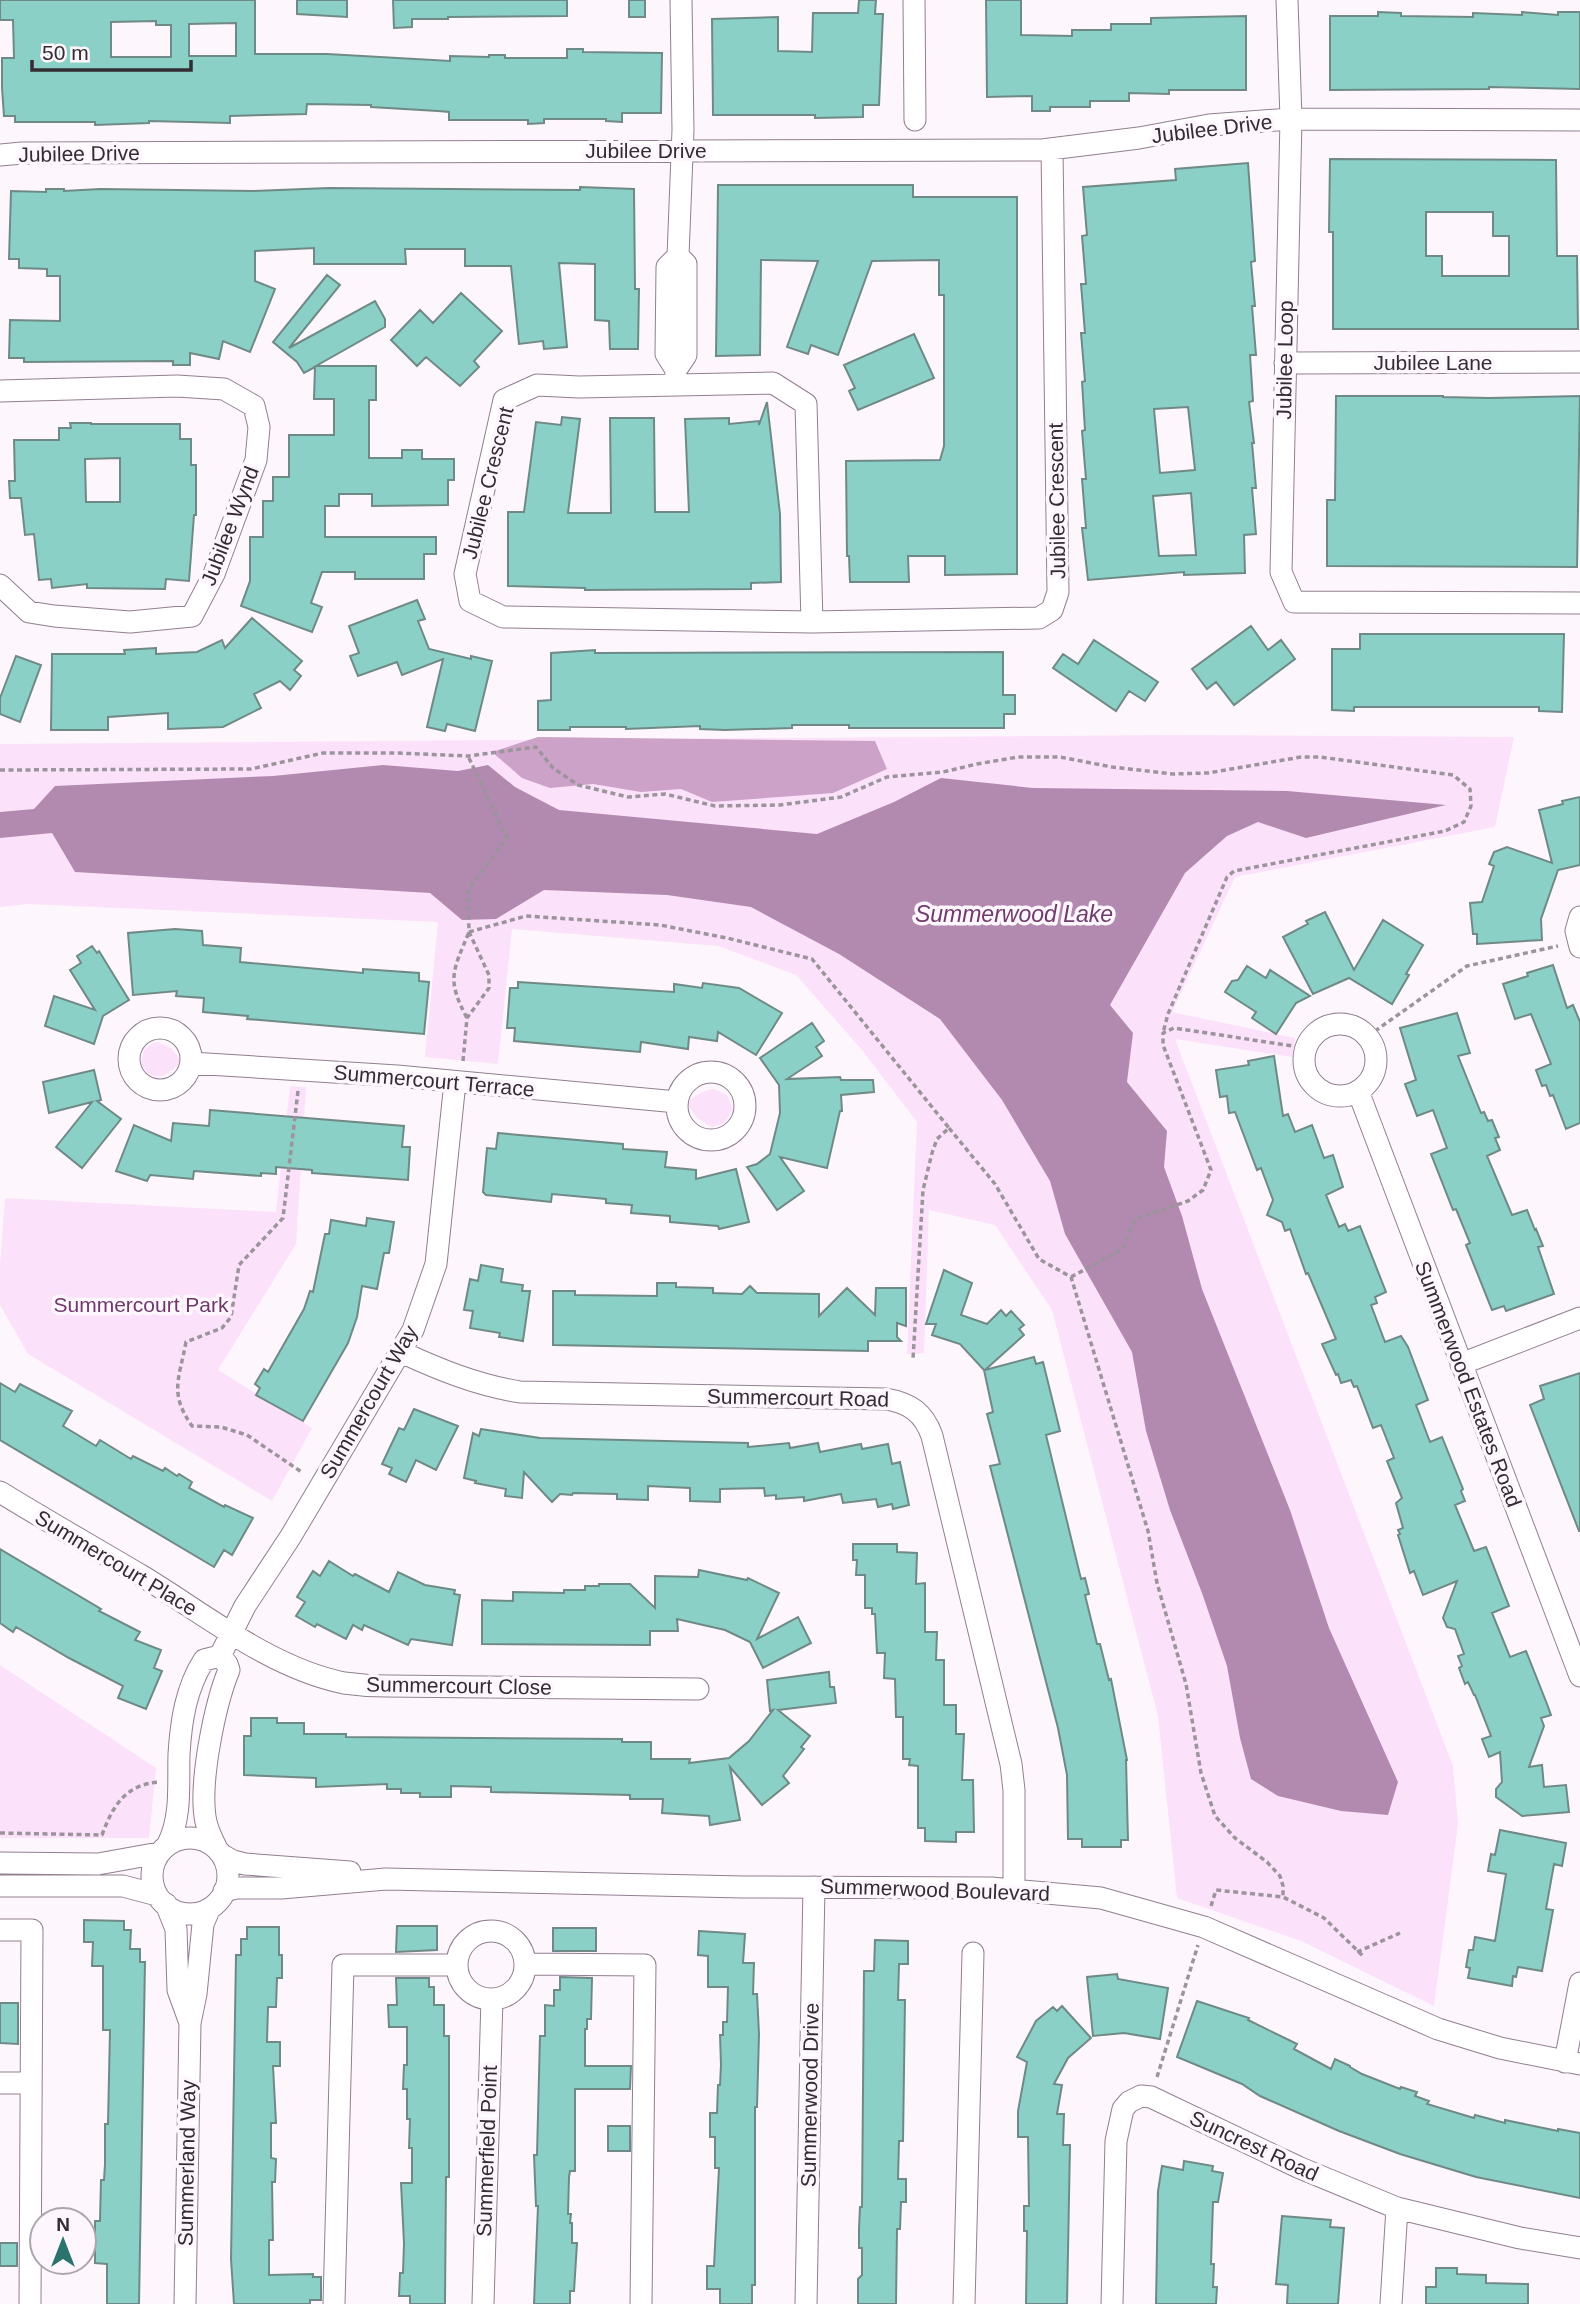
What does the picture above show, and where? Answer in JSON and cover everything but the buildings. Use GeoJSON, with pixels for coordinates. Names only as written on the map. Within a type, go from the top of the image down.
{"type":"FeatureCollection","features":[{"type":"Feature","properties":{"kind":"street"},"geometry":{"type":"LineString","coordinates":[[676,378],[666,354],[667,267],[678,256],[682,150],[681,0]]}},
{"type":"Feature","properties":{"kind":"street"},"geometry":{"type":"LineString","coordinates":[[914,0],[915,120]]}},
{"type":"Feature","properties":{"kind":"street","name":"Jubilee Loop"},"geometry":{"type":"LineString","coordinates":[[1287,0],[1291,119],[1281,572],[1294,602],[1580,603]]}},
{"type":"Feature","properties":{"kind":"street"},"geometry":{"type":"LineString","coordinates":[[1291,119],[1580,120]]}},
{"type":"Feature","properties":{"kind":"street","name":"Jubilee Drive"},"geometry":{"type":"LineString","coordinates":[[0,155],[1052,149],[1139,138],[1209,125],[1291,119]]}},
{"type":"Feature","properties":{"kind":"street","name":"Jubilee Crescent"},"geometry":{"type":"LineString","coordinates":[[813,622],[806,404],[773,383],[676,378],[579,387],[537,385],[504,401],[465,574],[470,601],[503,617],[813,622],[1039,618],[1052,610],[1058,592],[1052,149]]}},
{"type":"Feature","properties":{"kind":"street","name":"Jubilee Lane"},"geometry":{"type":"LineString","coordinates":[[1285,363],[1580,362]]}},
{"type":"Feature","properties":{"kind":"street","name":"Jubilee Wynd"},"geometry":{"type":"LineString","coordinates":[[0,391],[177,386],[224,389],[254,406],[259,427],[256,460],[236,518],[214,574],[192,616],[130,622],[29,612],[0,585]]}},
{"type":"Feature","properties":{"kind":"street"},"geometry":{"type":"LineString","coordinates":[[1579,944],[1576,931],[1580,917]]}},
{"type":"Feature","properties":{"kind":"street"},"geometry":{"type":"LineString","coordinates":[[1339,1023],[1360,1029],[1368,1037],[1376,1060],[1368,1083],[1347,1095],[1334,1095],[1313,1083],[1304,1060],[1311,1038],[1319,1030],[1339,1023]]}},
{"type":"Feature","properties":{"kind":"street","name":"Summercourt Terrace"},"geometry":{"type":"LineString","coordinates":[[191,1063],[397,1076],[459,1073],[677,1102]]}},
{"type":"Feature","properties":{"kind":"street","name":"Summercourt Way"},"geometry":{"type":"LineString","coordinates":[[163,1849],[178,1816],[179,1751],[187,1698],[196,1673],[204,1660],[220,1656],[245,1606],[291,1536],[413,1330],[436,1264],[459,1073]]}},
{"type":"Feature","properties":{"kind":"street","name":"Summerwood Estates Road"},"geometry":{"type":"LineString","coordinates":[[1358,1091],[1580,1675]]}},
{"type":"Feature","properties":{"kind":"street"},"geometry":{"type":"LineString","coordinates":[[1461,1364],[1580,1318]]}},
{"type":"Feature","properties":{"kind":"street","name":"Summercourt Road"},"geometry":{"type":"LineString","coordinates":[[401,1352],[445,1372],[494,1388],[520,1392],[887,1399],[901,1401],[915,1408],[923,1417],[932,1436],[984,1657],[1005,1733],[1014,1790],[1014,1889]]}},
{"type":"Feature","properties":{"kind":"street","name":"Summercourt Place"},"geometry":{"type":"LineString","coordinates":[[0,1492],[144,1577],[232,1633]]}},
{"type":"Feature","properties":{"kind":"street","name":"Summercourt Close"},"geometry":{"type":"LineString","coordinates":[[232,1633],[303,1669],[343,1682],[365,1685],[698,1689]]}},
{"type":"Feature","properties":{"kind":"street"},"geometry":{"type":"LineString","coordinates":[[0,1886],[122,1886],[161,1900],[180,1914],[197,1914],[209,1910],[219,1902],[229,1873],[206,1825],[204,1798],[211,1737],[229,1670],[220,1656]]}},
{"type":"Feature","properties":{"kind":"street"},"geometry":{"type":"LineString","coordinates":[[0,1863],[98,1864],[163,1849],[186,1837],[195,1837],[220,1852]]}},
{"type":"Feature","properties":{"kind":"street"},"geometry":{"type":"LineString","coordinates":[[161,1900],[150,1876],[151,1868],[163,1849]]}},
{"type":"Feature","properties":{"kind":"street","name":"Summerwood Boulevard"},"geometry":{"type":"LineString","coordinates":[[220,1852],[233,1861],[245,1864],[347,1872],[386,1879]]}},
{"type":"Feature","properties":{"kind":"street","name":"Summerwood Boulevard"},"geometry":{"type":"LineString","coordinates":[[224,1891],[236,1888],[281,1888],[386,1879],[743,1887],[1014,1889],[1101,1898],[1204,1927],[1438,2029],[1500,2048],[1572,2063]]}},
{"type":"Feature","properties":{"kind":"street","name":"Summerwood Drive"},"geometry":{"type":"LineString","coordinates":[[806,2304],[814,1886]]}},
{"type":"Feature","properties":{"kind":"street","name":"Summerland Way"},"geometry":{"type":"LineString","coordinates":[[161,1900],[176,1928],[178,1990],[190,2022]]}},
{"type":"Feature","properties":{"kind":"street","name":"Summerland Way"},"geometry":{"type":"LineString","coordinates":[[185,2304],[190,2022],[196,1994],[203,1924],[209,1910]]}},
{"type":"Feature","properties":{"kind":"street"},"geometry":{"type":"LineString","coordinates":[[0,1930],[33,1930],[30,2304]]}},
{"type":"Feature","properties":{"kind":"street"},"geometry":{"type":"LineString","coordinates":[[490,1931],[510,1937],[523,1954],[525,1964],[519,1984],[502,1997],[492,1999],[471,1993],[458,1976],[458,1955],[463,1945],[479,1933],[490,1931]]}},
{"type":"Feature","properties":{"kind":"street"},"geometry":{"type":"LineString","coordinates":[[964,2304],[973,1954]]}},
{"type":"Feature","properties":{"kind":"street"},"geometry":{"type":"LineString","coordinates":[[525,1964],[645,1965],[641,2304]]}},
{"type":"Feature","properties":{"kind":"street"},"geometry":{"type":"LineString","coordinates":[[334,2304],[343,1965],[457,1965]]}},
{"type":"Feature","properties":{"kind":"street"},"geometry":{"type":"LineString","coordinates":[[1572,2063],[1580,1983]]}},
{"type":"Feature","properties":{"kind":"street","name":"Summerfield Point"},"geometry":{"type":"LineString","coordinates":[[483,2304],[492,1999]]}},
{"type":"Feature","properties":{"kind":"street"},"geometry":{"type":"LineString","coordinates":[[0,2083],[30,2083]]}},
{"type":"Feature","properties":{"kind":"street","name":"Suncrest Road"},"geometry":{"type":"LineString","coordinates":[[1112,2304],[1116,2141],[1123,2109],[1129,2102],[1141,2096],[1151,2097],[1298,2168],[1397,2208],[1520,2238],[1580,2248]]}},
{"type":"Feature","properties":{"kind":"street"},"geometry":{"type":"LineString","coordinates":[[1391,2304],[1397,2208]]}},
{"type":"Feature","properties":{"kind":"path"},"geometry":{"type":"LineString","coordinates":[[0,770],[251,769],[323,753],[468,755],[536,747],[553,768],[578,785],[628,797],[665,794],[715,806],[780,805],[841,797],[887,777],[943,772],[1018,757],[1060,757],[1112,767],[1173,774],[1208,773],[1301,757],[1320,757],[1453,775],[1470,789],[1471,806],[1464,822],[1445,831],[1234,871],[1227,877],[1168,1014],[1163,1032],[1163,1045],[1211,1170],[1203,1190],[1188,1201],[1135,1219],[1123,1249],[1071,1277]]}},
{"type":"Feature","properties":{"kind":"path"},"geometry":{"type":"LineString","coordinates":[[467,1018],[456,997],[453,977],[469,932],[468,891],[507,838],[468,755]]}},
{"type":"Feature","properties":{"kind":"path"},"geometry":{"type":"LineString","coordinates":[[469,932],[526,916],[660,925],[812,958],[995,1184],[1039,1259],[1071,1277],[1148,1531],[1157,1583],[1186,1684],[1201,1773],[1215,1816],[1235,1838],[1267,1862],[1280,1876],[1283,1897]]}},
{"type":"Feature","properties":{"kind":"path"},"geometry":{"type":"LineString","coordinates":[[459,1073],[467,1018],[489,988],[489,975],[484,960],[469,932]]}},
{"type":"Feature","properties":{"kind":"path"},"geometry":{"type":"LineString","coordinates":[[1368,1037],[1467,966],[1579,944]]}},
{"type":"Feature","properties":{"kind":"path"},"geometry":{"type":"LineString","coordinates":[[1163,1032],[1174,1028],[1306,1048]]}},
{"type":"Feature","properties":{"kind":"path"},"geometry":{"type":"LineString","coordinates":[[299,1085],[283,1218],[239,1265],[231,1317],[222,1328],[186,1342],[176,1393],[180,1409],[192,1426],[221,1427],[247,1435],[307,1477]]}},
{"type":"Feature","properties":{"kind":"path"},"geometry":{"type":"LineString","coordinates":[[913,1359],[923,1190],[937,1139],[949,1128]]}},
{"type":"Feature","properties":{"kind":"path"},"geometry":{"type":"LineString","coordinates":[[0,1833],[102,1835],[114,1807],[127,1792],[145,1784],[166,1782]]}},
{"type":"Feature","properties":{"kind":"path"},"geometry":{"type":"LineString","coordinates":[[1210,1909],[1216,1890],[1283,1897],[1324,1918],[1363,1956]]}},
{"type":"Feature","properties":{"kind":"path"},"geometry":{"type":"LineString","coordinates":[[1357,1952],[1399,1933]]}},
{"type":"Feature","properties":{"kind":"path"},"geometry":{"type":"LineString","coordinates":[[1157,2077],[1199,1942]]}},
{"type":"Feature","properties":{"kind":"green space"},"geometry":{"type":"Polygon","coordinates":[[[1169,735],[1514,737],[1495,827],[1235,877],[1172,1012],[1295,1038],[1292,1057],[1175,1039],[1453,1766],[1458,1824],[1434,2006],[1301,1941],[1177,1898],[1158,1716],[1052,1310],[995,1225],[929,1210],[924,1353],[907,1354],[917,1122],[862,1050],[796,975],[718,946],[512,929],[498,1064],[425,1057],[438,922],[28,904],[0,907],[0,744],[1169,735]]]}},
{"type":"Feature","properties":{"kind":"green space"},"geometry":{"type":"Polygon","coordinates":[[[158,1042],[171,1048],[181,1061],[166,1074],[155,1076],[145,1070],[141,1063],[144,1050],[158,1042]]]}},
{"type":"Feature","properties":{"kind":"green space","name":"Summercourt Park"},"geometry":{"type":"Polygon","coordinates":[[[290,1086],[306,1087],[296,1244],[218,1370],[312,1428],[272,1501],[28,1354],[0,1305],[0,1265],[5,1198],[276,1212],[290,1086]]]}},
{"type":"Feature","properties":{"kind":"green space"},"geometry":{"type":"Polygon","coordinates":[[[714,1089],[727,1095],[733,1109],[725,1123],[712,1127],[697,1118],[687,1104],[699,1094],[714,1089]]]}},
{"type":"Feature","properties":{"kind":"green space"},"geometry":{"type":"Polygon","coordinates":[[[0,1665],[156,1768],[149,1838],[0,1838],[0,1665]]]}},
{"type":"Feature","properties":{"kind":"shaded area"},"geometry":{"type":"Polygon","coordinates":[[[538,737],[875,741],[887,769],[833,793],[712,802],[681,789],[641,792],[593,784],[550,788],[522,778],[492,752],[538,737]]]}},
{"type":"Feature","properties":{"kind":"water","name":"Summerwood Lake"},"geometry":{"type":"Polygon","coordinates":[[[383,765],[458,771],[488,765],[515,787],[559,810],[817,834],[894,802],[941,778],[1033,788],[1287,791],[1446,805],[1306,838],[1258,822],[1227,836],[1185,873],[1110,1005],[1133,1033],[1127,1082],[1167,1131],[1164,1167],[1182,1216],[1202,1289],[1290,1510],[1329,1628],[1398,1782],[1388,1815],[1341,1811],[1278,1796],[1251,1779],[1240,1738],[1227,1666],[1170,1510],[1146,1431],[1132,1352],[1065,1234],[1050,1181],[1002,1100],[940,1019],[839,954],[751,907],[667,895],[544,890],[496,919],[462,920],[430,893],[75,872],[52,833],[0,838],[0,812],[34,809],[55,786],[273,776],[383,765]]]}}]}
